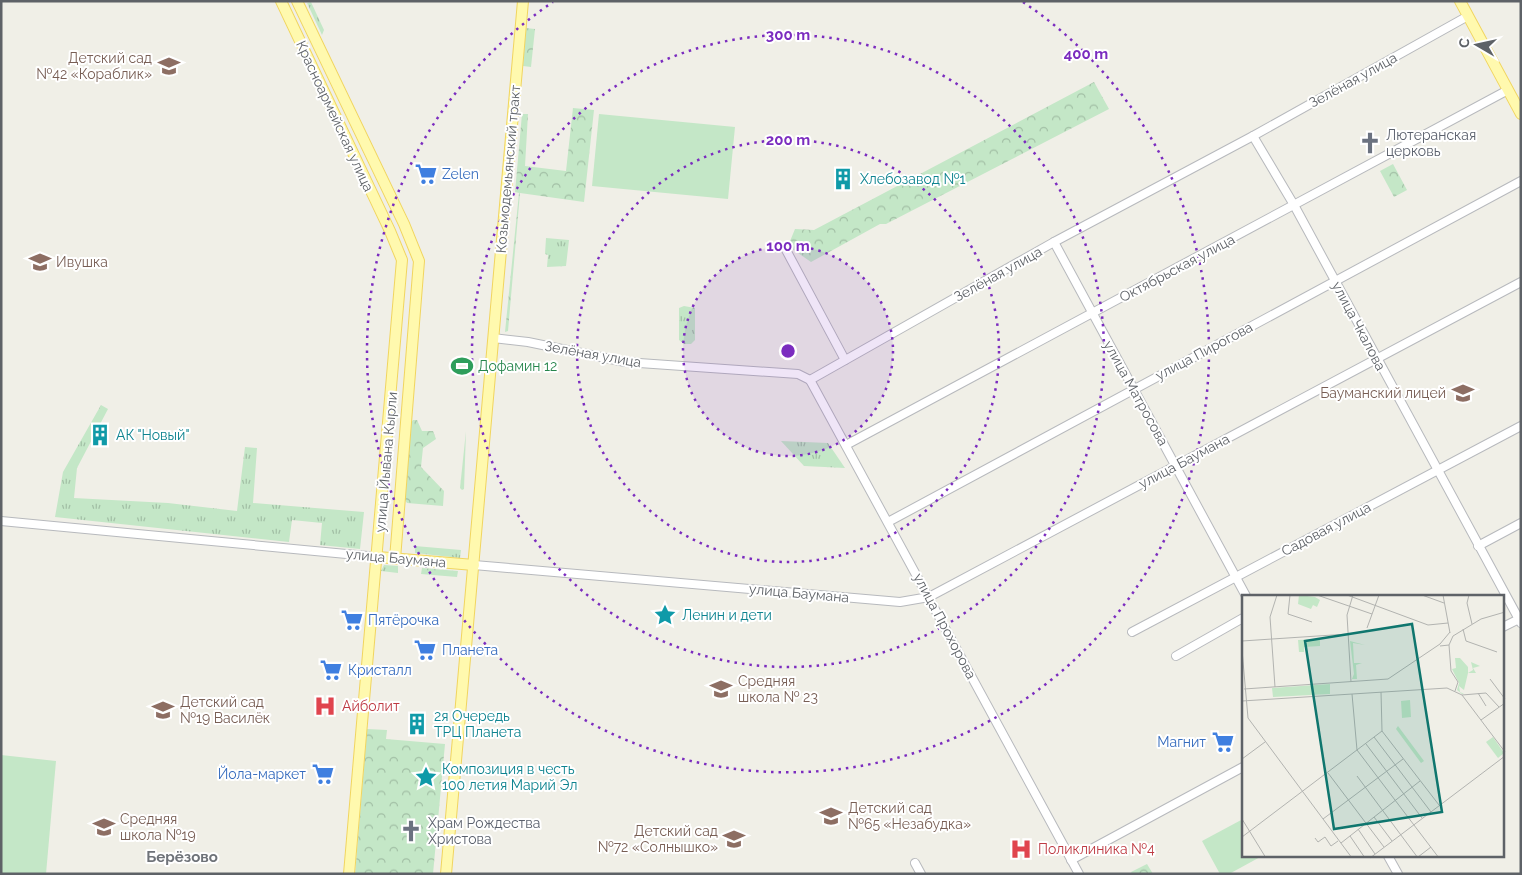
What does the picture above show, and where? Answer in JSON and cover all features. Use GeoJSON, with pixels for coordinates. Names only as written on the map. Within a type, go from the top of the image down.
{"type":"FeatureCollection","features":[{"type":"Feature","properties":{"kind":"main road","name":"Красноармейская улица"},"geometry":{"type":"LineString","coordinates":[[281,1],[390,231]]}},
{"type":"Feature","properties":{"kind":"main road","name":"Красноармейская улица"},"geometry":{"type":"LineString","coordinates":[[297,1],[404,224]]}},
{"type":"Feature","properties":{"kind":"main road","name":"Козьмодемьянский тракт"},"geometry":{"type":"LineString","coordinates":[[493,338],[523,1]]}},
{"type":"Feature","properties":{"kind":"main road"},"geometry":{"type":"LineString","coordinates":[[1460,1],[1521,114]]}},
{"type":"Feature","properties":{"kind":"main road"},"geometry":{"type":"LineString","coordinates":[[306,55],[320,48]]}},
{"type":"Feature","properties":{"kind":"main road"},"geometry":{"type":"LineString","coordinates":[[324,92],[338,86]]}},
{"type":"Feature","properties":{"kind":"main road"},"geometry":{"type":"LineString","coordinates":[[390,231],[404,224]]}},
{"type":"Feature","properties":{"kind":"main road","name":"улица Йывана Кырли"},"geometry":{"type":"LineString","coordinates":[[395,558],[419,267],[414,246],[404,224]]}},
{"type":"Feature","properties":{"kind":"main road","name":"улица Йывана Кырли"},"geometry":{"type":"LineString","coordinates":[[349,874],[402,266],[400,252],[390,231]]}},
{"type":"Feature","properties":{"kind":"main road"},"geometry":{"type":"LineString","coordinates":[[446,874],[493,338]]}},
{"type":"Feature","properties":{"kind":"main road"},"geometry":{"type":"LineString","coordinates":[[389,421],[406,422]]}},
{"type":"Feature","properties":{"kind":"main road","name":"улица Баумана"},"geometry":{"type":"LineString","coordinates":[[378,557],[474,565]]}},
{"type":"Feature","properties":{"kind":"street","name":"Зелёная улица"},"geometry":{"type":"LineString","coordinates":[[493,338],[528,342],[625,362],[798,374],[810,380],[1054,242],[1253,136],[1468,16]]}},
{"type":"Feature","properties":{"kind":"street","name":"Октябрьская улица"},"geometry":{"type":"LineString","coordinates":[[846,445],[1508,90]]}},
{"type":"Feature","properties":{"kind":"street","name":"улица Чкалова"},"geometry":{"type":"LineString","coordinates":[[1253,136],[1294,204],[1376,359],[1520,620]]}},
{"type":"Feature","properties":{"kind":"street","name":"улица Пирогова"},"geometry":{"type":"LineString","coordinates":[[888,522],[1521,181]]}},
{"type":"Feature","properties":{"kind":"street","name":"улица Матросова"},"geometry":{"type":"LineString","coordinates":[[1054,242],[1245,595]]}},
{"type":"Feature","properties":{"kind":"street"},"geometry":{"type":"LineString","coordinates":[[785,248],[845,360]]}},
{"type":"Feature","properties":{"kind":"street","name":"улица Баумана"},"geometry":{"type":"LineString","coordinates":[[474,565],[900,602],[929,597],[1521,282]]}},
{"type":"Feature","properties":{"kind":"street","name":"улица Прохорова"},"geometry":{"type":"LineString","coordinates":[[810,380],[1079,874]]}},
{"type":"Feature","properties":{"kind":"street","name":"Садовая улица"},"geometry":{"type":"LineString","coordinates":[[1132,632],[1521,426]]}},
{"type":"Feature","properties":{"kind":"street","name":"улица Баумана"},"geometry":{"type":"LineString","coordinates":[[1,521],[378,557]]}},
{"type":"Feature","properties":{"kind":"street"},"geometry":{"type":"LineString","coordinates":[[1478,546],[1521,523]]}},
{"type":"Feature","properties":{"kind":"street"},"geometry":{"type":"LineString","coordinates":[[1176,656],[1242,619]]}},
{"type":"Feature","properties":{"kind":"street"},"geometry":{"type":"LineString","coordinates":[[1504,627],[1520,620]]}},
{"type":"Feature","properties":{"kind":"street"},"geometry":{"type":"LineString","coordinates":[[1071,860],[1242,768]]}},
{"type":"Feature","properties":{"kind":"street"},"geometry":{"type":"LineString","coordinates":[[1389,858],[1398,874]]}},
{"type":"Feature","properties":{"kind":"street"},"geometry":{"type":"LineString","coordinates":[[915,864],[921,874]]}},
{"type":"Feature","properties":{"kind":"green space"},"geometry":{"type":"Polygon","coordinates":[[[311,2],[324,30],[322,35],[307,3],[311,2]]]}},
{"type":"Feature","properties":{"kind":"green space"},"geometry":{"type":"Polygon","coordinates":[[[526,28],[535,29],[531,67],[523,66],[526,28]]]}},
{"type":"Feature","properties":{"kind":"green space"},"geometry":{"type":"Polygon","coordinates":[[[1094,82],[1109,109],[886,224],[880,224],[811,262],[788,246],[795,229],[814,230],[1094,82]]]}},
{"type":"Feature","properties":{"kind":"green space"},"geometry":{"type":"Polygon","coordinates":[[[573,108],[594,110],[584,202],[520,193],[508,331],[505,332],[519,193],[515,192],[522,114],[528,114],[525,166],[566,171],[573,108]]]}},
{"type":"Feature","properties":{"kind":"green space"},"geometry":{"type":"Polygon","coordinates":[[[599,114],[735,127],[728,199],[592,186],[599,114]]]}},
{"type":"Feature","properties":{"kind":"green space"},"geometry":{"type":"Polygon","coordinates":[[[1393,164],[1407,190],[1394,197],[1380,171],[1393,164]]]}},
{"type":"Feature","properties":{"kind":"green space"},"geometry":{"type":"Polygon","coordinates":[[[546,238],[569,240],[566,266],[547,267],[548,255],[545,254],[546,238]]]}},
{"type":"Feature","properties":{"kind":"green space"},"geometry":{"type":"Polygon","coordinates":[[[684,306],[695,308],[695,340],[691,344],[684,344],[679,340],[679,308],[684,306]]]}},
{"type":"Feature","properties":{"kind":"green space"},"geometry":{"type":"Polygon","coordinates":[[[101,405],[108,409],[77,468],[74,498],[168,503],[237,511],[245,447],[257,448],[253,503],[364,512],[360,549],[320,545],[322,523],[292,520],[289,542],[55,517],[63,472],[101,405]]]}},
{"type":"Feature","properties":{"kind":"green space"},"geometry":{"type":"Polygon","coordinates":[[[413,420],[417,420],[422,431],[433,431],[436,439],[423,448],[421,467],[444,491],[443,506],[407,503],[403,497],[409,425],[413,420]]]}},
{"type":"Feature","properties":{"kind":"green space"},"geometry":{"type":"Polygon","coordinates":[[[466,431],[464,489],[462,490],[460,488],[466,431]]]}},
{"type":"Feature","properties":{"kind":"green space"},"geometry":{"type":"Polygon","coordinates":[[[781,441],[828,443],[845,468],[804,466],[781,441]]]}},
{"type":"Feature","properties":{"kind":"green space"},"geometry":{"type":"Polygon","coordinates":[[[415,546],[461,550],[460,558],[415,553],[415,546]]]}},
{"type":"Feature","properties":{"kind":"green space"},"geometry":{"type":"Polygon","coordinates":[[[384,565],[398,566],[398,573],[381,571],[384,565]]]}},
{"type":"Feature","properties":{"kind":"green space"},"geometry":{"type":"Polygon","coordinates":[[[422,568],[458,571],[457,577],[421,574],[422,568]]]}},
{"type":"Feature","properties":{"kind":"green space"},"geometry":{"type":"Polygon","coordinates":[[[367,729],[387,730],[386,739],[445,744],[433,874],[355,874],[367,729]]]}},
{"type":"Feature","properties":{"kind":"green space"},"geometry":{"type":"Polygon","coordinates":[[[1,755],[56,761],[46,874],[1,874],[1,755]]]}},
{"type":"Feature","properties":{"kind":"green space"},"geometry":{"type":"Polygon","coordinates":[[[1242,820],[1242,858],[1258,858],[1229,874],[1220,874],[1202,841],[1242,820]]]}},
{"type":"Feature","properties":{"kind":"green space"},"geometry":{"type":"Polygon","coordinates":[[[1147,864],[1153,874],[1132,874],[1131,872],[1147,864]]]}},
{"type":"Feature","properties":{"kind":"place","name":"Детский сад №42 «Кораблик»"},"geometry":{"type":"Point","coordinates":[169,66]}},
{"type":"Feature","properties":{"kind":"place","name":"Лютеранская церковь"},"geometry":{"type":"Point","coordinates":[1370,143]}},
{"type":"Feature","properties":{"kind":"place","name":"Zelen"},"geometry":{"type":"Point","coordinates":[426,174]}},
{"type":"Feature","properties":{"kind":"place","name":"Хлебозавод №1"},"geometry":{"type":"Point","coordinates":[843,179]}},
{"type":"Feature","properties":{"kind":"place","name":"Ивушка"},"geometry":{"type":"Point","coordinates":[40,262]}},
{"type":"Feature","properties":{"kind":"place","name":"Дофамин 12"},"geometry":{"type":"Point","coordinates":[462,366]}},
{"type":"Feature","properties":{"kind":"place","name":"Бауманский лицей"},"geometry":{"type":"Point","coordinates":[1463,393]}},
{"type":"Feature","properties":{"kind":"place","name":"АК \"Новый\""},"geometry":{"type":"Point","coordinates":[100,435]}},
{"type":"Feature","properties":{"kind":"place","name":"Ленин и дети"},"geometry":{"type":"Point","coordinates":[665,615]}},
{"type":"Feature","properties":{"kind":"place","name":"Пятёрочка"},"geometry":{"type":"Point","coordinates":[352,620]}},
{"type":"Feature","properties":{"kind":"place","name":"Планета"},"geometry":{"type":"Point","coordinates":[425,650]}},
{"type":"Feature","properties":{"kind":"place","name":"Кристалл"},"geometry":{"type":"Point","coordinates":[331,670]}},
{"type":"Feature","properties":{"kind":"place","name":"Средняя школа № 23"},"geometry":{"type":"Point","coordinates":[721,689]}},
{"type":"Feature","properties":{"kind":"place","name":"Айболит"},"geometry":{"type":"Point","coordinates":[325,706]}},
{"type":"Feature","properties":{"kind":"place","name":"Детский сад №19 Василёк"},"geometry":{"type":"Point","coordinates":[163,710]}},
{"type":"Feature","properties":{"kind":"place","name":"2я Очередь ТРЦ Планета"},"geometry":{"type":"Point","coordinates":[417,724]}},
{"type":"Feature","properties":{"kind":"place","name":"Магнит"},"geometry":{"type":"Point","coordinates":[1223,742]}},
{"type":"Feature","properties":{"kind":"place","name":"Йола-маркет"},"geometry":{"type":"Point","coordinates":[323,774]}},
{"type":"Feature","properties":{"kind":"place","name":"Композиция в честь 100 летия Марий Эл"},"geometry":{"type":"Point","coordinates":[426,777]}},
{"type":"Feature","properties":{"kind":"place","name":"Детский сад №65 «Незабудка»"},"geometry":{"type":"Point","coordinates":[831,816]}},
{"type":"Feature","properties":{"kind":"place","name":"Средняя школа №19"},"geometry":{"type":"Point","coordinates":[104,827]}},
{"type":"Feature","properties":{"kind":"place","name":"Храм Рождества Христова"},"geometry":{"type":"Point","coordinates":[411,831]}},
{"type":"Feature","properties":{"kind":"place","name":"Детский сад №72 «Солнышко»"},"geometry":{"type":"Point","coordinates":[734,839]}},
{"type":"Feature","properties":{"kind":"place","name":"Поликлиника №4"},"geometry":{"type":"Point","coordinates":[1021,849]}},
{"type":"Feature","properties":{"kind":"district","name":"Берёзово"},"geometry":{"type":"Point","coordinates":[182,857]}}]}
